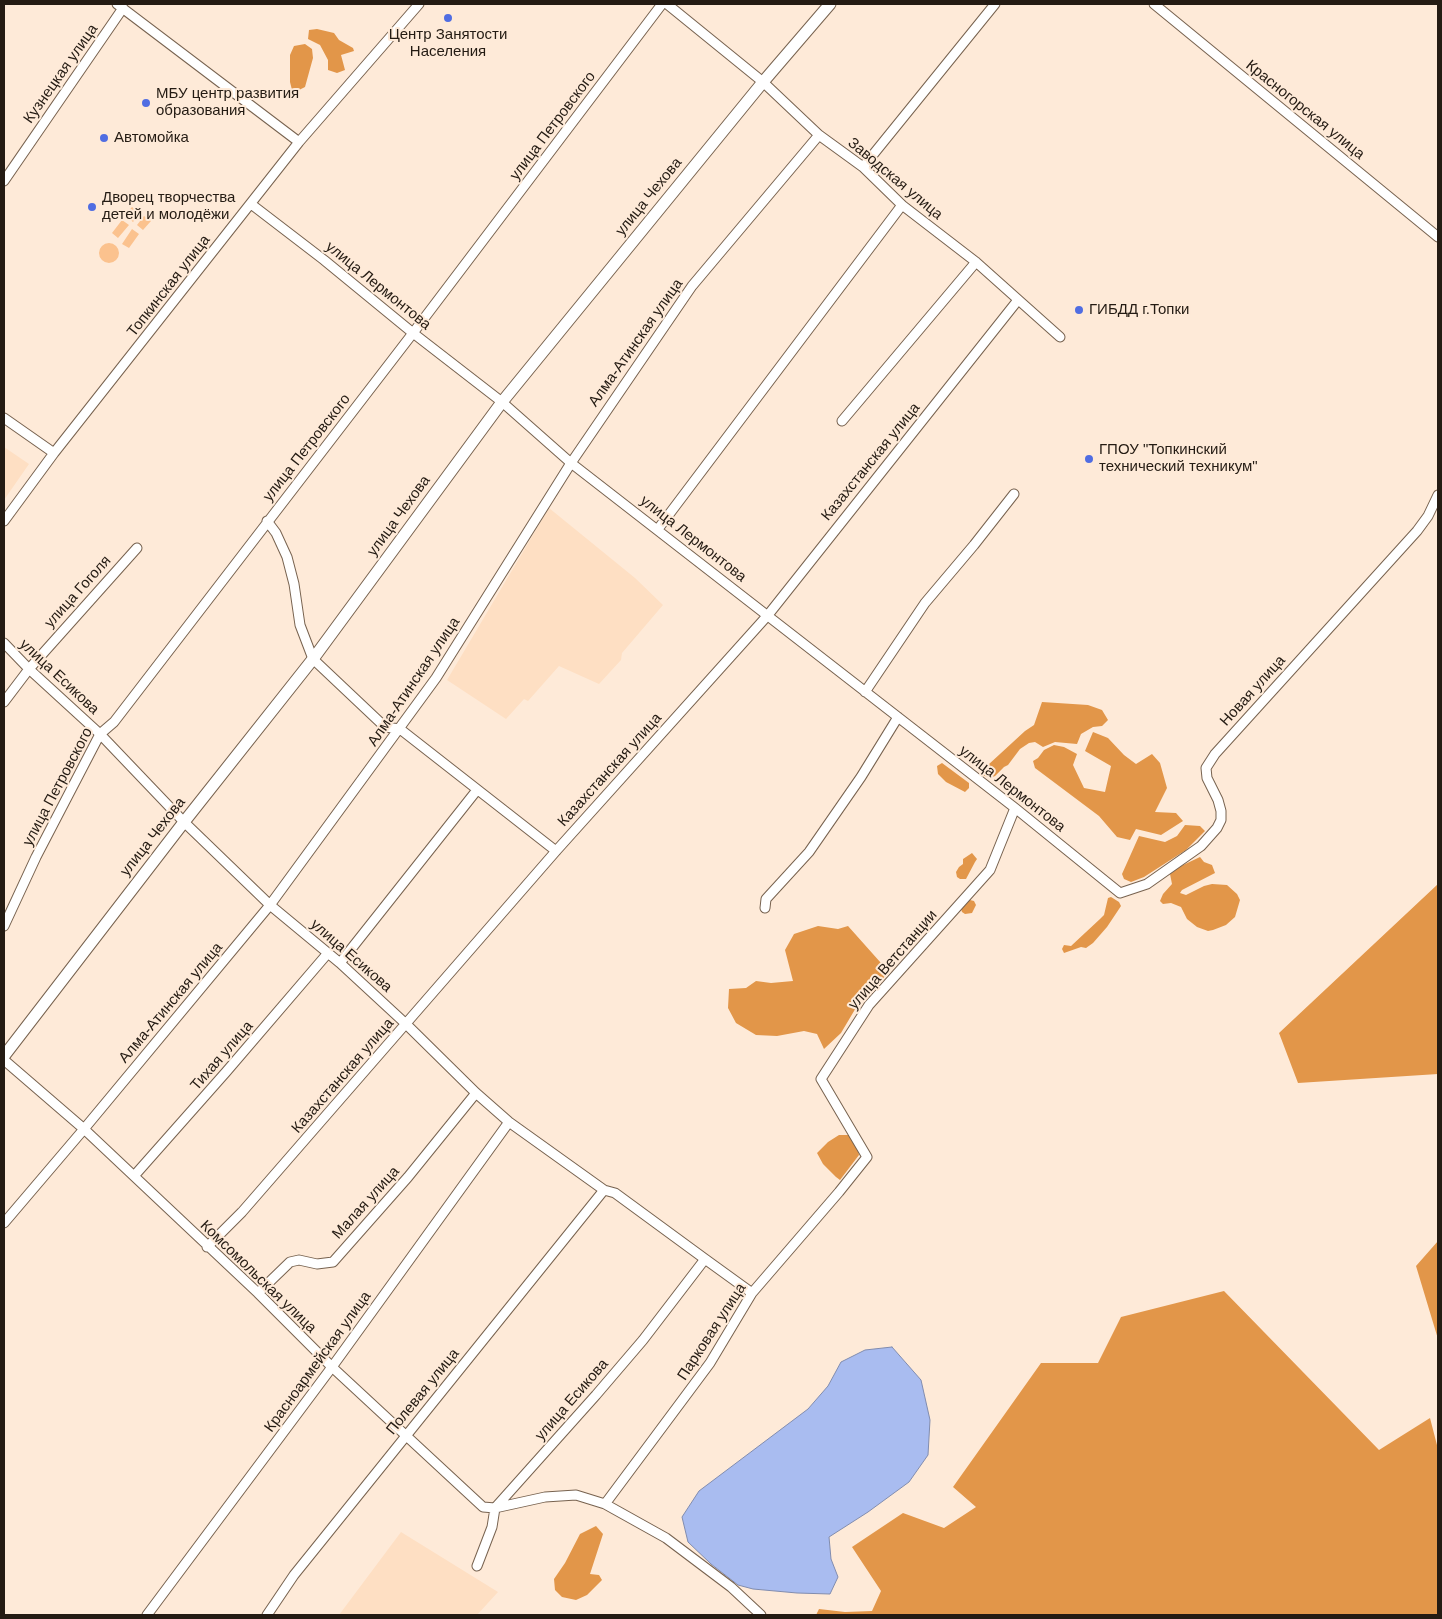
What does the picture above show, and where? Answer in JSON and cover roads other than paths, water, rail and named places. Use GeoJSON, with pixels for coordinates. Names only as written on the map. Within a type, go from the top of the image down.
{"type":"FeatureCollection","features":[{"type":"Feature","properties":{"kind":"street","name":"Топкинская улица"},"geometry":{"type":"LineString","coordinates":[[4,521],[54,453],[299,142],[419,4]]}},
{"type":"Feature","properties":{"kind":"street","name":"улица Петровского"},"geometry":{"type":"LineString","coordinates":[[4,926],[36,857],[100,734],[114,722],[413,333],[662,4]]}},
{"type":"Feature","properties":{"kind":"street","name":"Заводская улица"},"geometry":{"type":"LineString","coordinates":[[667,4],[763,82],[818,135],[863,167],[902,205],[976,262],[1060,337]]}},
{"type":"Feature","properties":{"kind":"street","name":"улица Чехова"},"geometry":{"type":"LineString","coordinates":[[4,1056],[184,822],[313,659],[502,402],[763,82],[830,4]]}},
{"type":"Feature","properties":{"kind":"street"},"geometry":{"type":"LineString","coordinates":[[863,167],[995,4]]}},
{"type":"Feature","properties":{"kind":"street","name":"Красногорская улица"},"geometry":{"type":"LineString","coordinates":[[1154,4],[1438,237]]}},
{"type":"Feature","properties":{"kind":"street"},"geometry":{"type":"LineString","coordinates":[[120,6],[299,142]]}},
{"type":"Feature","properties":{"kind":"street","name":"Кузнецкая улица"},"geometry":{"type":"LineString","coordinates":[[4,181],[120,6]]}},
{"type":"Feature","properties":{"kind":"street","name":"Алма-Атинская улица"},"geometry":{"type":"LineString","coordinates":[[4,1223],[270,905],[436,678],[571,463],[692,286],[818,135]]}},
{"type":"Feature","properties":{"kind":"street","name":"улица Лермонтова"},"geometry":{"type":"LineString","coordinates":[[251,204],[502,402],[571,463],[1015,808],[1120,893]]}},
{"type":"Feature","properties":{"kind":"street"},"geometry":{"type":"LineString","coordinates":[[658,529],[902,205]]}},
{"type":"Feature","properties":{"kind":"street"},"geometry":{"type":"LineString","coordinates":[[842,421],[976,262]]}},
{"type":"Feature","properties":{"kind":"street","name":"Казахстанская улица"},"geometry":{"type":"LineString","coordinates":[[207,1247],[242,1212],[556,851],[768,615],[1018,300]]}},
{"type":"Feature","properties":{"kind":"street"},"geometry":{"type":"LineString","coordinates":[[4,418],[54,453]]}},
{"type":"Feature","properties":{"kind":"street"},"geometry":{"type":"LineString","coordinates":[[865,692],[925,603],[1014,494]]}},
{"type":"Feature","properties":{"kind":"street","name":"Новая улица"},"geometry":{"type":"LineString","coordinates":[[1120,893],[1147,884],[1201,846],[1217,828],[1221,820],[1221,811],[1207,778],[1206,768],[1215,754],[1417,531],[1428,516],[1438,495]]}},
{"type":"Feature","properties":{"kind":"street"},"geometry":{"type":"LineString","coordinates":[[267,521],[276,533],[287,557],[294,584],[300,625],[313,659],[385,727],[400,729],[556,851]]}},
{"type":"Feature","properties":{"kind":"street","name":"улица Гоголя"},"geometry":{"type":"LineString","coordinates":[[4,702],[29,669],[137,548]]}},
{"type":"Feature","properties":{"kind":"street","name":"улица Есикова"},"geometry":{"type":"LineString","coordinates":[[4,643],[29,669],[100,734],[184,822],[270,905],[340,963],[406,1024],[476,1094],[509,1122],[604,1190],[616,1193],[752,1293]]}},
{"type":"Feature","properties":{"kind":"street"},"geometry":{"type":"LineString","coordinates":[[765,908],[766,900],[809,852],[862,777],[898,717]]}},
{"type":"Feature","properties":{"kind":"street"},"geometry":{"type":"LineString","coordinates":[[340,963],[477,790]]}},
{"type":"Feature","properties":{"kind":"street","name":"улица Ветстанции"},"geometry":{"type":"LineString","coordinates":[[867,1156],[821,1079],[868,1005],[990,870],[1015,808]]}},
{"type":"Feature","properties":{"kind":"street","name":"Тихая улица"},"geometry":{"type":"LineString","coordinates":[[134,1176],[328,953]]}},
{"type":"Feature","properties":{"kind":"street","name":"Комсомольская улица"},"geometry":{"type":"LineString","coordinates":[[4,1060],[84,1129],[207,1247],[258,1293],[332,1367],[483,1507],[495,1508]]}},
{"type":"Feature","properties":{"kind":"street","name":"Малая улица"},"geometry":{"type":"LineString","coordinates":[[258,1293],[290,1262],[300,1260],[317,1264],[333,1262],[408,1177],[476,1094]]}},
{"type":"Feature","properties":{"kind":"street","name":"Красноармейская улица"},"geometry":{"type":"LineString","coordinates":[[147,1615],[332,1367],[509,1122]]}},
{"type":"Feature","properties":{"kind":"street","name":"Парковая улица"},"geometry":{"type":"LineString","coordinates":[[605,1504],[710,1363],[752,1293],[839,1192],[867,1156]]}},
{"type":"Feature","properties":{"kind":"street","name":"Полевая улица"},"geometry":{"type":"LineString","coordinates":[[266,1615],[294,1575],[604,1190]]}},
{"type":"Feature","properties":{"kind":"street","name":"улица Есикова"},"geometry":{"type":"LineString","coordinates":[[477,1566],[492,1527],[495,1508],[643,1340],[705,1259]]}},
{"type":"Feature","properties":{"kind":"street"},"geometry":{"type":"LineString","coordinates":[[495,1508],[545,1497],[576,1495],[605,1504],[666,1538],[730,1587],[761,1615]]}},
{"type":"Feature","properties":{"kind":"water"},"geometry":{"type":"Polygon","coordinates":[[[892,1347],[921,1380],[930,1420],[928,1455],[909,1482],[829,1537],[831,1559],[838,1577],[830,1594],[753,1589],[738,1585],[711,1564],[688,1542],[682,1517],[699,1491],[808,1409],[828,1386],[841,1362],[865,1350],[892,1347]]]}},
{"type":"Feature","properties":{"kind":"place","name":"Центр Занятости Населения"},"geometry":{"type":"Point","coordinates":[448,18]}},
{"type":"Feature","properties":{"kind":"place","name":"МБУ центр развития образования"},"geometry":{"type":"Point","coordinates":[146,103]}},
{"type":"Feature","properties":{"kind":"place","name":"Автомойка"},"geometry":{"type":"Point","coordinates":[104,138]}},
{"type":"Feature","properties":{"kind":"place","name":"Дворец творчества детей и молодёжи"},"geometry":{"type":"Point","coordinates":[92,207]}},
{"type":"Feature","properties":{"kind":"place","name":"ГИБДД г.Топки"},"geometry":{"type":"Point","coordinates":[1079,310]}},
{"type":"Feature","properties":{"kind":"place","name":"ГПОУ \"Топкинский технический техникум\""},"geometry":{"type":"Point","coordinates":[1089,459]}}]}
